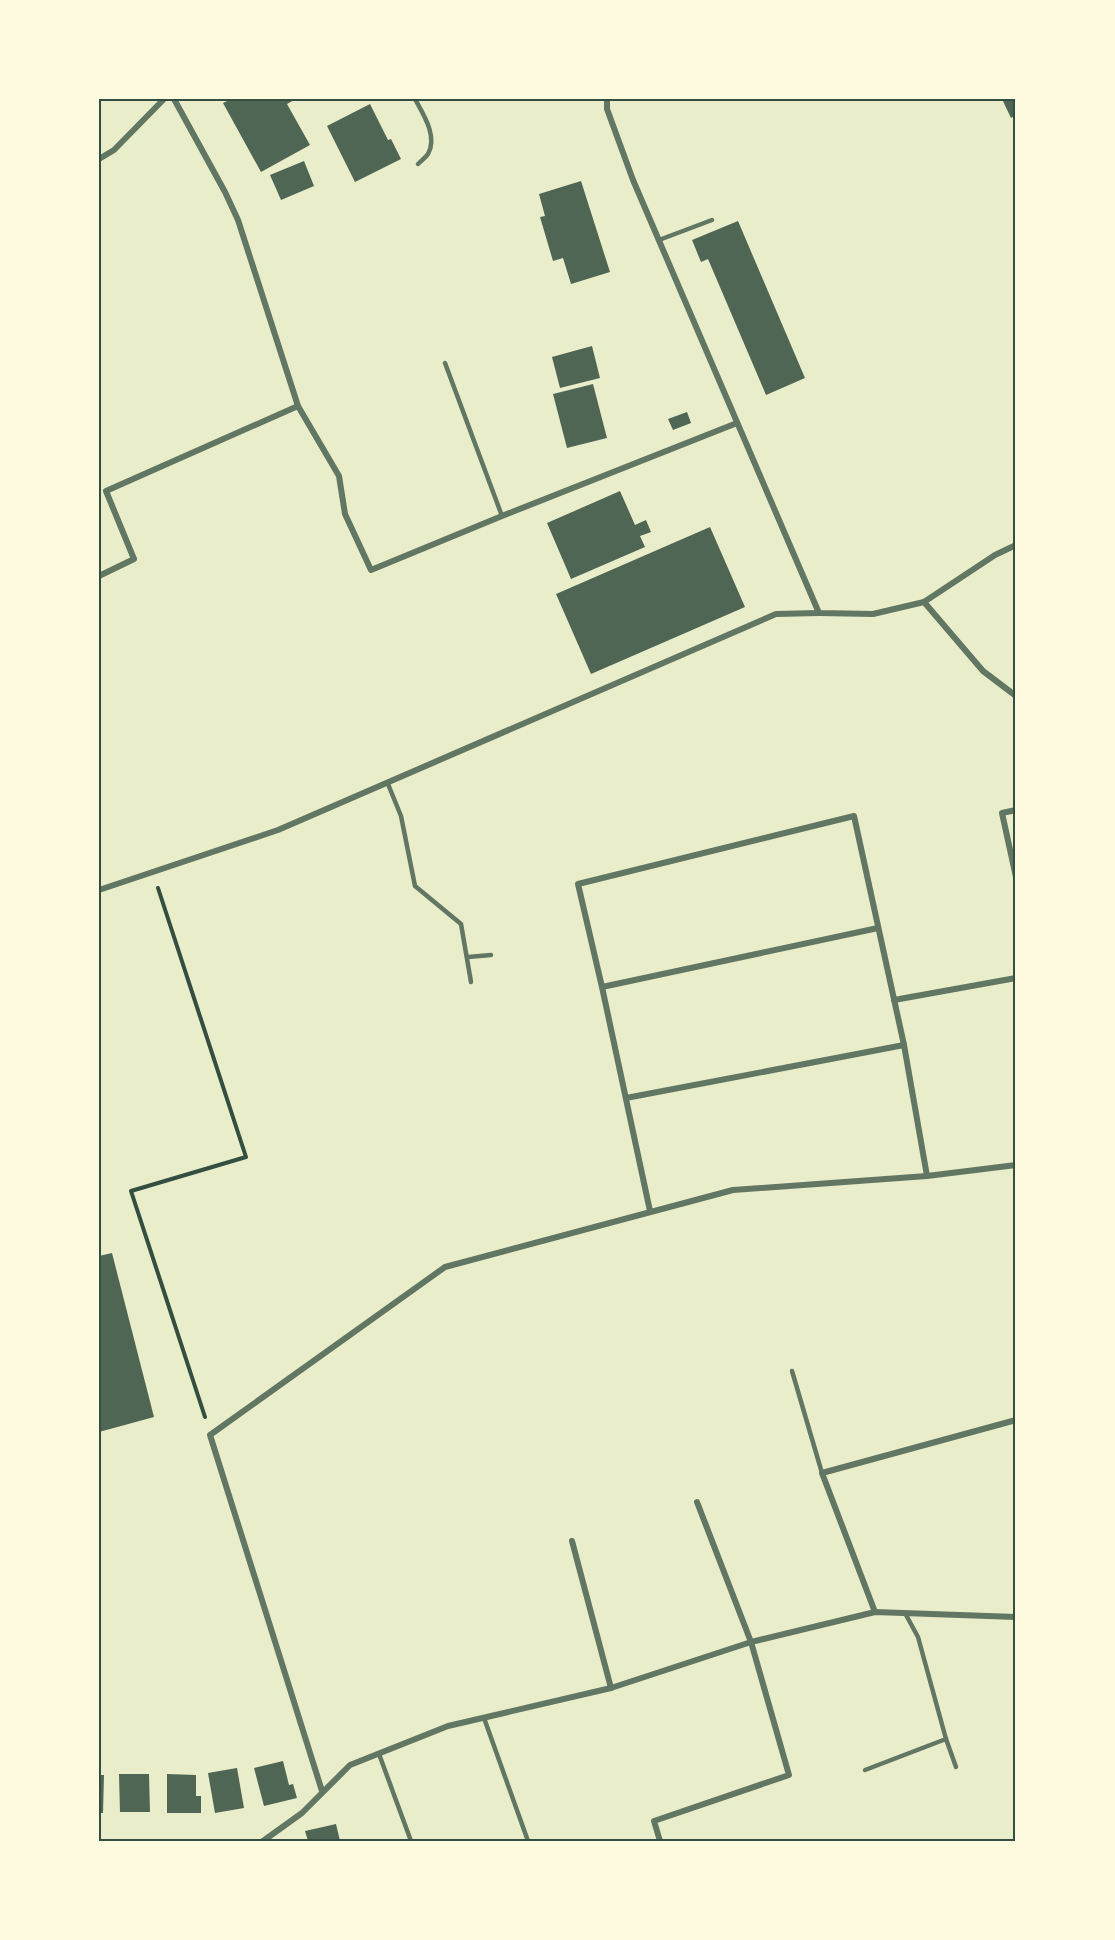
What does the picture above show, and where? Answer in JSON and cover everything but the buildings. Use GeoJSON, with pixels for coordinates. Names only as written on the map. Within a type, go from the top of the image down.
{"type":"FeatureCollection","features":[{"type":"Feature","properties":{"kind":"street"},"geometry":{"type":"LineString","coordinates":[[99,159],[114,150],[164,99]]}},
{"type":"Feature","properties":{"kind":"street"},"geometry":{"type":"LineString","coordinates":[[174,99],[238,220],[298,406],[339,476],[345,514],[371,570],[737,423]]}},
{"type":"Feature","properties":{"kind":"street"},"geometry":{"type":"LineString","coordinates":[[607,99],[607,109],[633,180],[819,613]]}},
{"type":"Feature","properties":{"kind":"street"},"geometry":{"type":"LineString","coordinates":[[99,576],[134,559],[106,491],[298,406]]}},
{"type":"Feature","properties":{"kind":"street"},"geometry":{"type":"LineString","coordinates":[[99,890],[278,831],[776,614],[873,614],[924,602],[995,555],[1016,544]]}},
{"type":"Feature","properties":{"kind":"street"},"geometry":{"type":"LineString","coordinates":[[924,602],[982,670],[1016,696]]}},
{"type":"Feature","properties":{"kind":"street"},"geometry":{"type":"LineString","coordinates":[[1016,810],[1002,813],[1016,877]]}},
{"type":"Feature","properties":{"kind":"street"},"geometry":{"type":"LineString","coordinates":[[650,1211],[578,884],[854,816],[904,1045],[927,1176]]}},
{"type":"Feature","properties":{"kind":"street"},"geometry":{"type":"LineString","coordinates":[[602,987],[878,928]]}},
{"type":"Feature","properties":{"kind":"street"},"geometry":{"type":"LineString","coordinates":[[894,1000],[1016,978]]}},
{"type":"Feature","properties":{"kind":"street"},"geometry":{"type":"LineString","coordinates":[[626,1098],[904,1045]]}},
{"type":"Feature","properties":{"kind":"street"},"geometry":{"type":"LineString","coordinates":[[322,1791],[210,1435],[445,1267],[733,1190],[927,1176],[1016,1164]]}},
{"type":"Feature","properties":{"kind":"street"},"geometry":{"type":"LineString","coordinates":[[875,1612],[822,1473],[1016,1420]]}},
{"type":"Feature","properties":{"kind":"street"},"geometry":{"type":"LineString","coordinates":[[660,1841],[654,1821],[789,1775],[751,1642],[697,1502]]}},
{"type":"Feature","properties":{"kind":"street"},"geometry":{"type":"LineString","coordinates":[[572,1541],[611,1688]]}},
{"type":"Feature","properties":{"kind":"street"},"geometry":{"type":"LineString","coordinates":[[263,1841],[302,1813],[350,1765],[448,1726],[611,1688],[751,1642],[875,1612],[1016,1617]]}},
{"type":"Feature","properties":{"kind":"lane"},"geometry":{"type":"LineString","coordinates":[[415,99],[427,120],[431,143],[428,154],[418,164]]}},
{"type":"Feature","properties":{"kind":"lane"},"geometry":{"type":"LineString","coordinates":[[659,240],[712,220]]}},
{"type":"Feature","properties":{"kind":"lane"},"geometry":{"type":"LineString","coordinates":[[445,363],[502,516]]}},
{"type":"Feature","properties":{"kind":"lane"},"geometry":{"type":"LineString","coordinates":[[388,784],[400,816],[415,886],[461,924],[471,982]]}},
{"type":"Feature","properties":{"kind":"lane"},"geometry":{"type":"LineString","coordinates":[[468,957],[491,954]]}},
{"type":"Feature","properties":{"kind":"lane"},"geometry":{"type":"LineString","coordinates":[[792,1371],[822,1473]]}},
{"type":"Feature","properties":{"kind":"lane"},"geometry":{"type":"LineString","coordinates":[[905,1613],[918,1637],[956,1767]]}},
{"type":"Feature","properties":{"kind":"lane"},"geometry":{"type":"LineString","coordinates":[[484,1718],[528,1841]]}},
{"type":"Feature","properties":{"kind":"lane"},"geometry":{"type":"LineString","coordinates":[[865,1770],[946,1739]]}},
{"type":"Feature","properties":{"kind":"lane"},"geometry":{"type":"LineString","coordinates":[[379,1754],[411,1841]]}},
{"type":"Feature","properties":{"kind":"path"},"geometry":{"type":"LineString","coordinates":[[153,873],[246,1157],[131,1191],[210,1435]]}}]}
